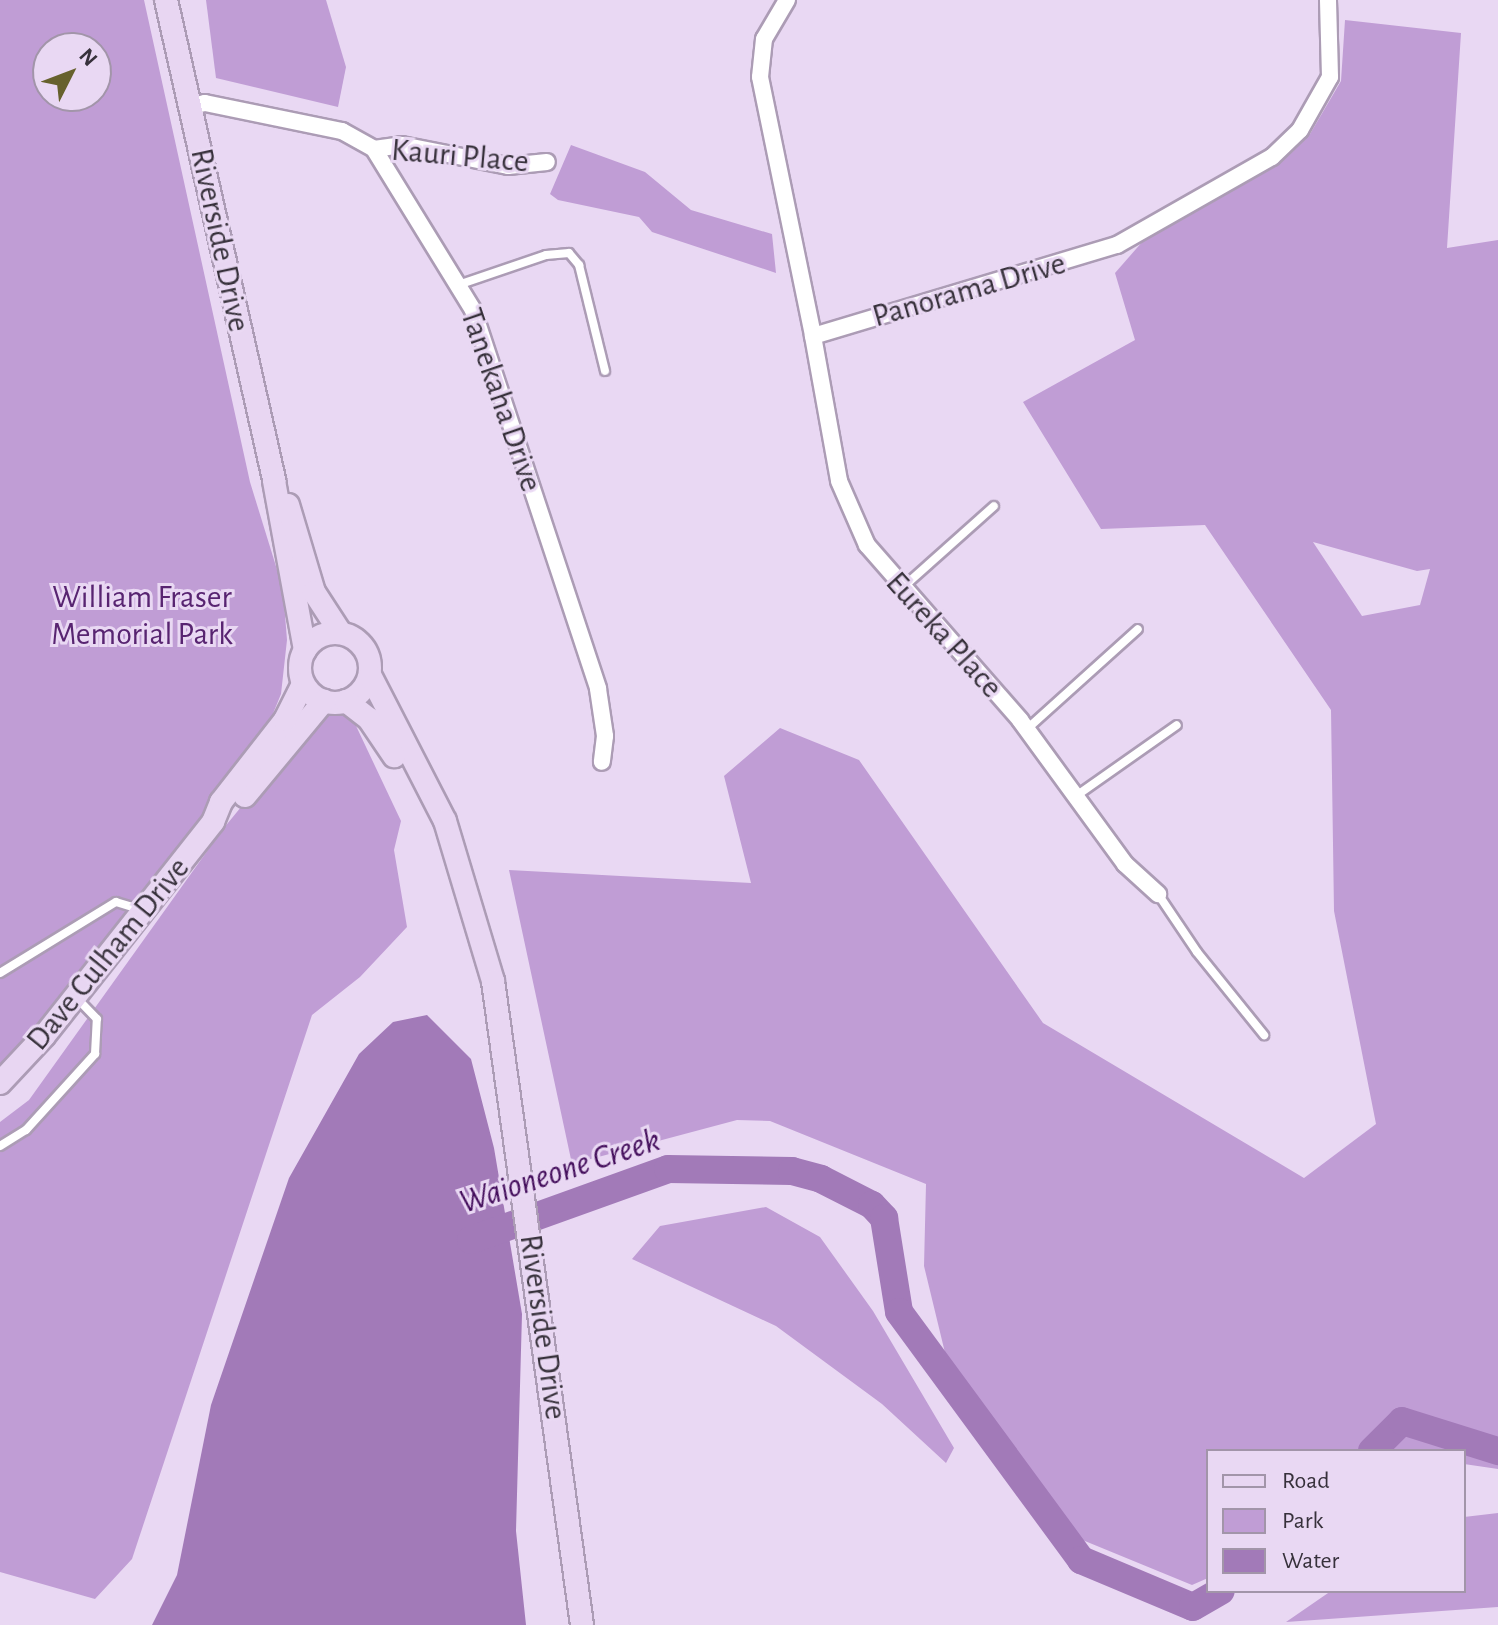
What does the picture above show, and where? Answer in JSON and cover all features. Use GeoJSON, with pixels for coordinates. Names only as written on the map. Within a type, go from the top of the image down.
{"type":"FeatureCollection","features":[{"type":"Feature","properties":{"kind":"main road","name":"Riverside Drive"},"geometry":{"type":"LineString","coordinates":[[166,0],[274,481],[305,650]]}},
{"type":"Feature","properties":{"kind":"main road","name":"Riverside Drive"},"geometry":{"type":"LineString","coordinates":[[274,481],[291,510],[317,599],[340,632]]}},
{"type":"Feature","properties":{"kind":"main road"},"geometry":{"type":"LineString","coordinates":[[340,632],[361,644],[370,675],[356,696],[335,701],[303,684],[300,669],[305,650],[316,639],[340,632]]}},
{"type":"Feature","properties":{"kind":"main road","name":"Riverside Drive"},"geometry":{"type":"LineString","coordinates":[[370,675],[445,821],[449,845]]}},
{"type":"Feature","properties":{"kind":"main road","name":"Dave Culham Drive"},"geometry":{"type":"LineString","coordinates":[[0,1083],[75,996],[213,822],[221,802],[285,720],[303,684]]}},
{"type":"Feature","properties":{"kind":"main road","name":"Riverside Drive"},"geometry":{"type":"LineString","coordinates":[[335,701],[379,731],[449,845],[482,932],[493,981],[526,1201],[582,1625]]}},
{"type":"Feature","properties":{"kind":"main road","name":"Dave Culham Drive"},"geometry":{"type":"LineString","coordinates":[[213,822],[233,811],[335,701]]}},
{"type":"Feature","properties":{"kind":"street"},"geometry":{"type":"LineString","coordinates":[[787,0],[764,39],[760,77],[813,336]]}},
{"type":"Feature","properties":{"kind":"street","name":"Panorama Drive"},"geometry":{"type":"LineString","coordinates":[[813,336],[1117,245],[1272,157],[1307,122],[1330,77],[1328,0]]}},
{"type":"Feature","properties":{"kind":"street"},"geometry":{"type":"LineString","coordinates":[[192,106],[205,103],[342,131],[374,149]]}},
{"type":"Feature","properties":{"kind":"street","name":"Kauri Place"},"geometry":{"type":"LineString","coordinates":[[374,149],[402,145],[508,166],[547,162]]}},
{"type":"Feature","properties":{"kind":"street","name":"Tanekaha Drive"},"geometry":{"type":"LineString","coordinates":[[374,149],[458,285],[487,348],[598,689],[605,736],[602,762]]}},
{"type":"Feature","properties":{"kind":"street","name":"Eureka Place"},"geometry":{"type":"LineString","coordinates":[[813,336],[839,481],[867,545],[1027,729],[1125,864],[1158,894]]}},
{"type":"Feature","properties":{"kind":"lane"},"geometry":{"type":"LineString","coordinates":[[458,285],[546,255],[569,253],[579,265],[605,371]]}},
{"type":"Feature","properties":{"kind":"lane"},"geometry":{"type":"LineString","coordinates":[[902,588],[994,506]]}},
{"type":"Feature","properties":{"kind":"lane"},"geometry":{"type":"LineString","coordinates":[[1027,729],[1138,629]]}},
{"type":"Feature","properties":{"kind":"lane"},"geometry":{"type":"LineString","coordinates":[[1076,796],[1177,725]]}},
{"type":"Feature","properties":{"kind":"lane"},"geometry":{"type":"LineString","coordinates":[[1158,894],[1197,952],[1264,1035]]}},
{"type":"Feature","properties":{"kind":"lane"},"geometry":{"type":"LineString","coordinates":[[0,973],[116,902],[144,910]]}},
{"type":"Feature","properties":{"kind":"lane"},"geometry":{"type":"LineString","coordinates":[[0,1146],[26,1130],[95,1054],[97,1019],[75,996]]}},
{"type":"Feature","properties":{"kind":"green space","name":"William Fraser Memorial Park"},"geometry":{"type":"Polygon","coordinates":[[[0,0],[144,0],[250,482],[283,589],[287,640],[281,694],[272,716],[52,1026],[0,1087],[0,0]]]}},
{"type":"Feature","properties":{"kind":"green space"},"geometry":{"type":"Polygon","coordinates":[[[206,0],[326,0],[346,67],[338,107],[216,78],[206,0]]]}},
{"type":"Feature","properties":{"kind":"green space"},"geometry":{"type":"Polygon","coordinates":[[[1345,20],[1461,33],[1447,248],[1498,240],[1498,1469],[1466,1464],[1466,1449],[1206,1449],[1206,1579],[1192,1585],[1080,1539],[955,1394],[924,1266],[926,1184],[770,1121],[737,1120],[572,1164],[509,870],[751,883],[724,776],[780,728],[859,760],[1043,1023],[1304,1178],[1376,1124],[1334,911],[1331,710],[1205,525],[1101,529],[1023,402],[1135,340],[1115,273],[1143,241],[1310,134],[1341,81],[1345,20]],[[1313,542],[1362,616],[1420,605],[1430,569],[1417,571],[1313,542]]]}},
{"type":"Feature","properties":{"kind":"green space"},"geometry":{"type":"Polygon","coordinates":[[[571,145],[645,172],[691,210],[772,234],[776,273],[652,232],[639,217],[558,200],[550,194],[571,145]]]}},
{"type":"Feature","properties":{"kind":"green space"},"geometry":{"type":"Polygon","coordinates":[[[330,709],[349,711],[401,821],[394,850],[407,927],[360,977],[312,1015],[132,1559],[95,1599],[0,1572],[0,1122],[29,1100],[223,829],[305,729],[330,709]]]}},
{"type":"Feature","properties":{"kind":"green space"},"geometry":{"type":"Polygon","coordinates":[[[766,1207],[820,1237],[873,1311],[954,1448],[946,1463],[882,1404],[776,1326],[632,1259],[660,1226],[766,1207]]]}},
{"type":"Feature","properties":{"kind":"green space"},"geometry":{"type":"Polygon","coordinates":[[[1498,1513],[1498,1607],[1286,1622],[1328,1593],[1466,1593],[1466,1517],[1498,1513]]]}},
{"type":"Feature","properties":{"kind":"water"},"geometry":{"type":"Polygon","coordinates":[[[427,1015],[471,1059],[494,1148],[522,1314],[516,1531],[526,1625],[152,1625],[177,1575],[211,1405],[289,1178],[359,1054],[393,1022],[427,1015]]]}},
{"type":"Feature","properties":{"kind":"waterway","name":"Waioneone Creek"},"geometry":{"type":"LineString","coordinates":[[471,1240],[668,1169],[792,1171],[821,1179],[872,1205],[884,1218],[899,1312],[1081,1560],[1193,1607],[1218,1593]]}},
{"type":"Feature","properties":{"kind":"waterway","name":"Waioneone Creek"},"geometry":{"type":"LineString","coordinates":[[1374,1449],[1402,1421],[1498,1451]]}}]}
